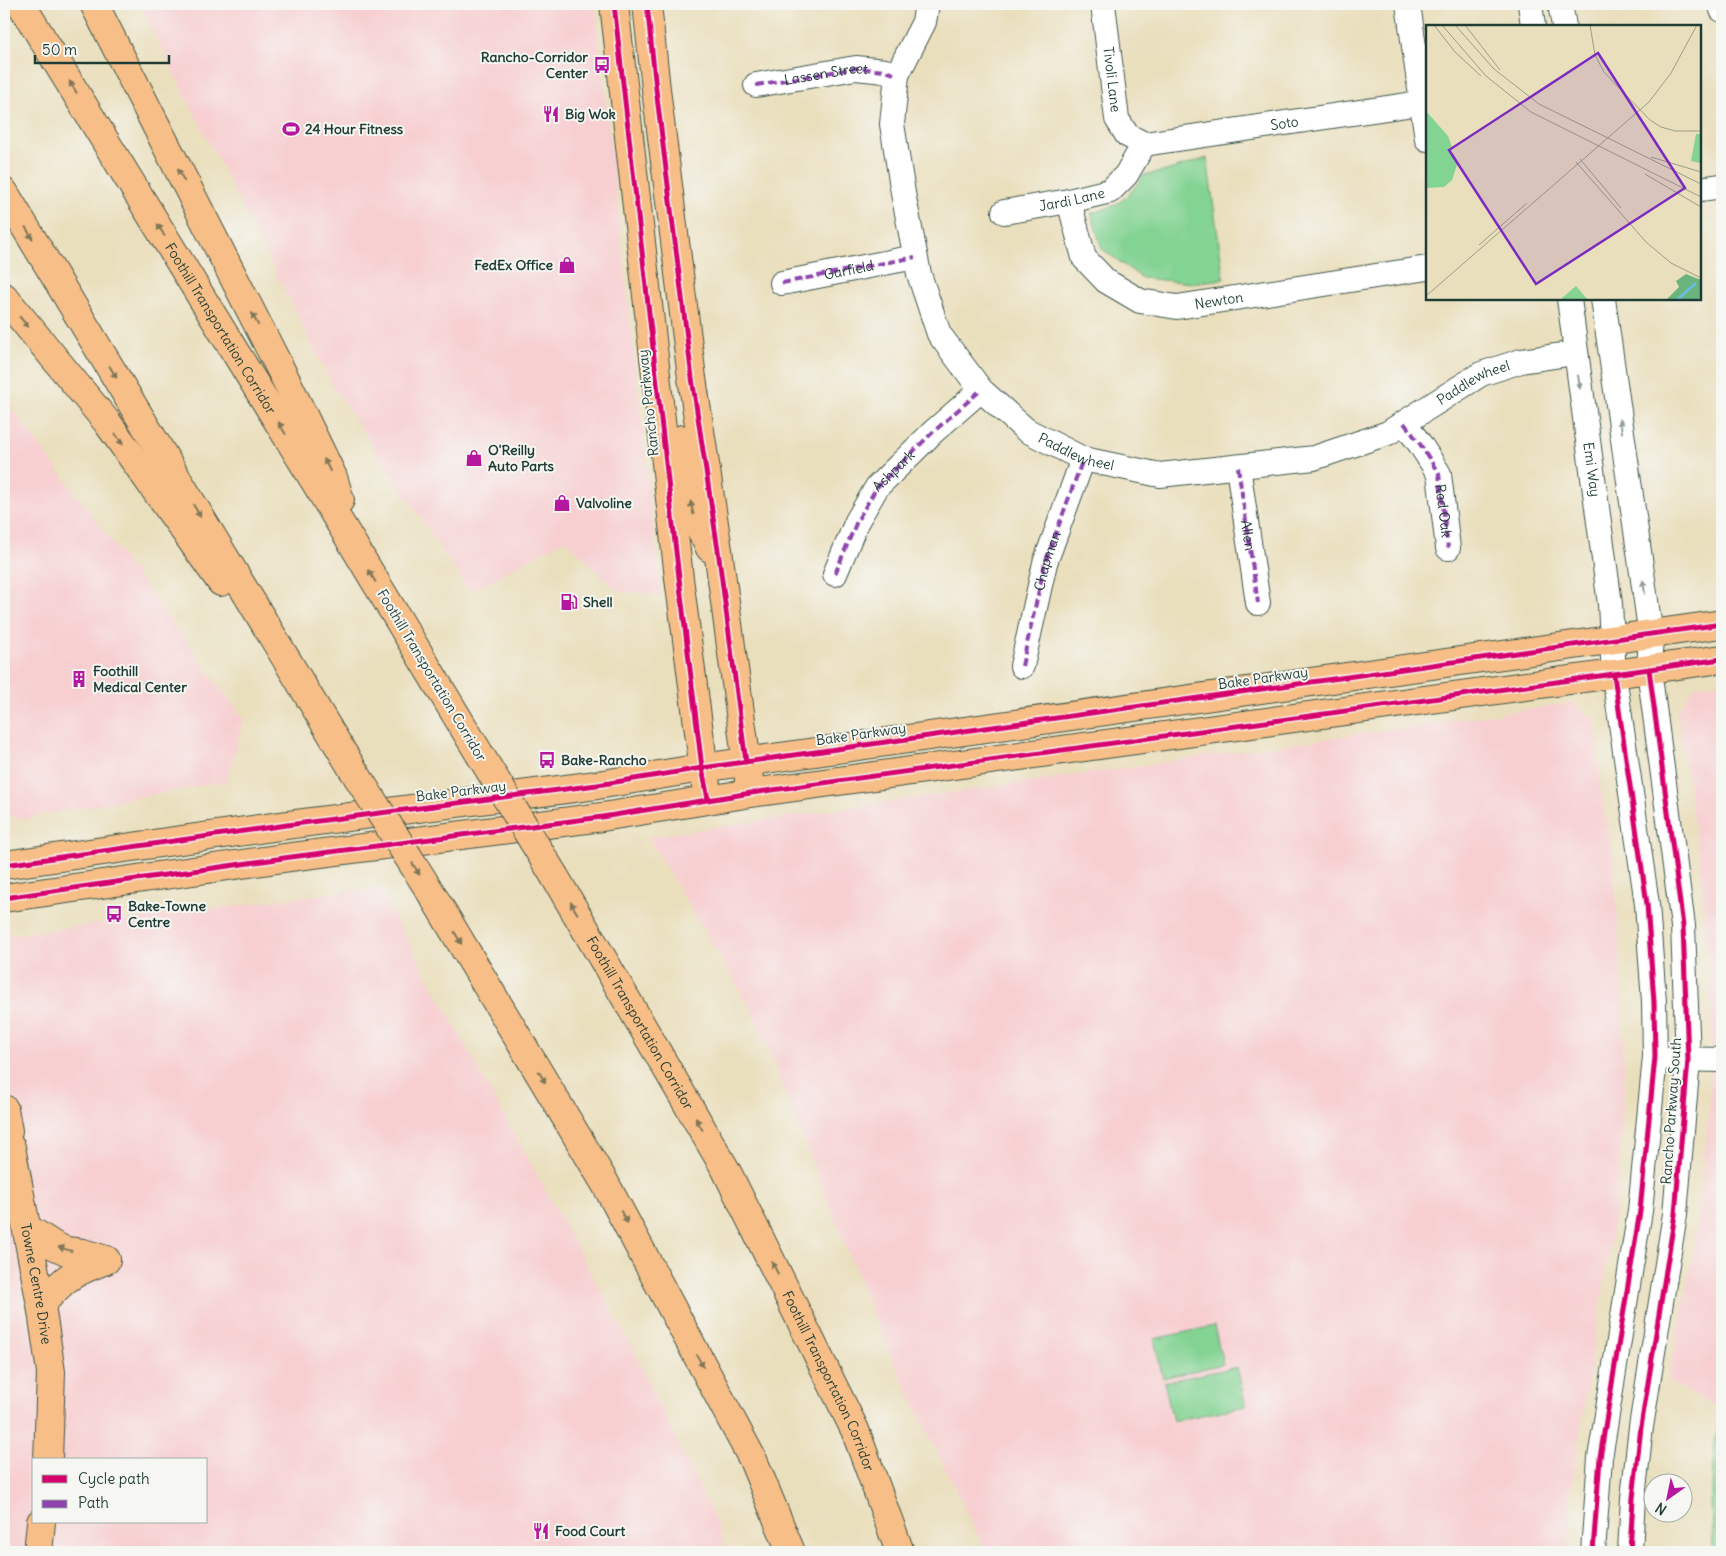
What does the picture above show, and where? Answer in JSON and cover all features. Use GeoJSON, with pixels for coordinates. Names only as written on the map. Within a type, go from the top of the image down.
{"type":"FeatureCollection","features":[{"type":"Feature","properties":{"kind":"main road","name":"Foothill Transportation Corridor"},"geometry":{"type":"LineString","coordinates":[[21,4],[555,876],[726,1170],[855,1430],[900,1552]]}},
{"type":"Feature","properties":{"kind":"main road"},"geometry":{"type":"LineString","coordinates":[[94,4],[334,477],[353,544]]}},
{"type":"Feature","properties":{"kind":"main road","name":"Rancho Parkway"},"geometry":{"type":"LineString","coordinates":[[614,4],[702,768],[708,799]]}},
{"type":"Feature","properties":{"kind":"main road"},"geometry":{"type":"LineString","coordinates":[[647,4],[692,378],[751,793]]}},
{"type":"Feature","properties":{"kind":"main road"},"geometry":{"type":"LineString","coordinates":[[4,192],[605,1183],[752,1460],[791,1552]]}},
{"type":"Feature","properties":{"kind":"main road"},"geometry":{"type":"LineString","coordinates":[[4,297],[107,422],[352,768]]}},
{"type":"Feature","properties":{"kind":"main road"},"geometry":{"type":"LineString","coordinates":[[656,374],[668,376],[675,395],[692,512],[720,567]]}},
{"type":"Feature","properties":{"kind":"main road","name":"Bake Parkway"},"geometry":{"type":"LineString","coordinates":[[4,865],[287,825],[597,785],[702,768],[1651,636],[1722,624]]}},
{"type":"Feature","properties":{"kind":"main road"},"geometry":{"type":"LineString","coordinates":[[4,898],[1722,659]]}},
{"type":"Feature","properties":{"kind":"main road","name":"Towne Centre Drive"},"geometry":{"type":"LineString","coordinates":[[7,1129],[41,1305],[51,1372],[48,1458]]}},
{"type":"Feature","properties":{"kind":"main road"},"geometry":{"type":"LineString","coordinates":[[27,1228],[66,1251],[106,1260],[73,1274],[61,1282],[41,1305]]}},
{"type":"Feature","properties":{"kind":"main road"},"geometry":{"type":"LineString","coordinates":[[855,1430],[907,1552]]}},
{"type":"Feature","properties":{"kind":"main road"},"geometry":{"type":"LineString","coordinates":[[752,1460],[782,1552]]}},
{"type":"Feature","properties":{"kind":"main road"},"geometry":{"type":"LineString","coordinates":[[38,1552],[41,1524]]}},
{"type":"Feature","properties":{"kind":"street","name":"Paddlewheel"},"geometry":{"type":"LineString","coordinates":[[928,4],[924,22],[897,75],[892,124],[915,257],[939,334],[981,390],[1026,430],[1083,459],[1160,475],[1314,458],[1388,433],[1481,374],[1521,360],[1575,353]]}},
{"type":"Feature","properties":{"kind":"street","name":"Tivoli Lane"},"geometry":{"type":"LineString","coordinates":[[1103,4],[1118,119],[1127,135],[1144,144]]}},
{"type":"Feature","properties":{"kind":"street"},"geometry":{"type":"LineString","coordinates":[[1408,4],[1425,103],[1426,121]]}},
{"type":"Feature","properties":{"kind":"street"},"geometry":{"type":"LineString","coordinates":[[1530,4],[1533,25]]}},
{"type":"Feature","properties":{"kind":"street"},"geometry":{"type":"LineString","coordinates":[[1560,4],[1564,25]]}},
{"type":"Feature","properties":{"kind":"street"},"geometry":{"type":"LineString","coordinates":[[1722,4],[1722,10]]}},
{"type":"Feature","properties":{"kind":"street","name":"Lassen Street"},"geometry":{"type":"LineString","coordinates":[[756,85],[856,68],[885,71],[897,75]]}},
{"type":"Feature","properties":{"kind":"street","name":"Soto"},"geometry":{"type":"LineString","coordinates":[[1144,144],[1425,103]]}},
{"type":"Feature","properties":{"kind":"street","name":"Jardi Lane"},"geometry":{"type":"LineString","coordinates":[[1004,212],[1069,201],[1110,191],[1126,175],[1144,144]]}},
{"type":"Feature","properties":{"kind":"street"},"geometry":{"type":"LineString","coordinates":[[1701,189],[1722,186]]}},
{"type":"Feature","properties":{"kind":"street","name":"Newton"},"geometry":{"type":"LineString","coordinates":[[1069,201],[1084,258],[1106,281],[1140,301],[1177,307],[1426,268]]}},
{"type":"Feature","properties":{"kind":"street","name":"Garfield"},"geometry":{"type":"LineString","coordinates":[[782,283],[915,257]]}},
{"type":"Feature","properties":{"kind":"street","name":"Emi Way"},"geometry":{"type":"LineString","coordinates":[[1569,300],[1605,560],[1610,604],[1611,641]]}},
{"type":"Feature","properties":{"kind":"street"},"geometry":{"type":"LineString","coordinates":[[1603,300],[1651,636]]}},
{"type":"Feature","properties":{"kind":"street","name":"Ashpark"},"geometry":{"type":"LineString","coordinates":[[835,574],[857,521],[877,487],[933,432],[981,390]]}},
{"type":"Feature","properties":{"kind":"street","name":"Red Oak"},"geometry":{"type":"LineString","coordinates":[[1404,423],[1439,474],[1448,548]]}},
{"type":"Feature","properties":{"kind":"street","name":"Chapman"},"geometry":{"type":"LineString","coordinates":[[1022,666],[1045,563],[1083,459]]}},
{"type":"Feature","properties":{"kind":"street","name":"Allen"},"geometry":{"type":"LineString","coordinates":[[1238,466],[1258,603]]}},
{"type":"Feature","properties":{"kind":"street","name":"Rancho Parkway South"},"geometry":{"type":"LineString","coordinates":[[1630,1552],[1633,1498],[1641,1427],[1675,1214],[1688,1060],[1683,926],[1650,669],[1651,636]]}},
{"type":"Feature","properties":{"kind":"street","name":"Rancho Parkway South"},"geometry":{"type":"LineString","coordinates":[[1593,1552],[1600,1458],[1640,1211],[1655,1057],[1647,904],[1614,675],[1611,641]]}},
{"type":"Feature","properties":{"kind":"street"},"geometry":{"type":"LineString","coordinates":[[1655,1057],[1688,1060],[1722,1060]]}},
{"type":"Feature","properties":{"kind":"shaded area"},"geometry":{"type":"Polygon","coordinates":[[[139,4],[595,4],[661,595],[617,591],[565,539],[470,592],[333,386],[139,4]]]}},
{"type":"Feature","properties":{"kind":"shaded area"},"geometry":{"type":"Polygon","coordinates":[[[4,398],[244,719],[226,781],[22,819],[4,814],[4,398]]]}},
{"type":"Feature","properties":{"kind":"shaded area"},"geometry":{"type":"Polygon","coordinates":[[[1722,682],[1722,1405],[1720,1409],[1668,1382],[1695,1243],[1710,1101],[1712,1010],[1702,879],[1677,712],[1695,686],[1722,682]]]}},
{"type":"Feature","properties":{"kind":"shaded area"},"geometry":{"type":"Polygon","coordinates":[[[1572,703],[1596,721],[1600,791],[1613,854],[1622,990],[1624,1083],[1619,1171],[1610,1245],[1571,1487],[1568,1552],[986,1552],[873,1315],[753,1012],[648,837],[1572,703]]]}},
{"type":"Feature","properties":{"kind":"shaded area"},"geometry":{"type":"Polygon","coordinates":[[[378,887],[630,1344],[714,1518],[727,1552],[4,1552],[4,936],[378,887]]]}},
{"type":"Feature","properties":{"kind":"green space"},"geometry":{"type":"Polygon","coordinates":[[[1207,158],[1224,279],[1192,283],[1142,278],[1102,249],[1091,213],[1117,204],[1144,175],[1166,171],[1207,158]]]}},
{"type":"Feature","properties":{"kind":"green space"},"geometry":{"type":"Polygon","coordinates":[[[1214,1326],[1223,1364],[1163,1378],[1154,1339],[1214,1326]]]}},
{"type":"Feature","properties":{"kind":"green space"},"geometry":{"type":"Polygon","coordinates":[[[1237,1367],[1246,1406],[1173,1421],[1164,1382],[1237,1367]]]}},
{"type":"Feature","properties":{"kind":"green space"},"geometry":{"type":"Polygon","coordinates":[[[1722,1405],[1722,1552],[1713,1552],[1711,1507],[1714,1447],[1722,1405]]]}},
{"type":"Feature","properties":{"kind":"marked path"},"geometry":{"type":"LineString","coordinates":[[756,85],[856,68],[885,71],[897,75]]}},
{"type":"Feature","properties":{"kind":"marked path"},"geometry":{"type":"LineString","coordinates":[[782,283],[915,257]]}},
{"type":"Feature","properties":{"kind":"marked path"},"geometry":{"type":"LineString","coordinates":[[835,574],[857,521],[877,487],[933,432],[981,390]]}},
{"type":"Feature","properties":{"kind":"marked path"},"geometry":{"type":"LineString","coordinates":[[1404,423],[1439,474],[1448,548]]}},
{"type":"Feature","properties":{"kind":"marked path"},"geometry":{"type":"LineString","coordinates":[[1022,666],[1045,563],[1083,459]]}},
{"type":"Feature","properties":{"kind":"marked path"},"geometry":{"type":"LineString","coordinates":[[1238,467],[1258,603]]}},
{"type":"Feature","properties":{"kind":"cycle path"},"geometry":{"type":"LineString","coordinates":[[614,4],[679,578],[702,768],[708,799]]}},
{"type":"Feature","properties":{"kind":"cycle path"},"geometry":{"type":"LineString","coordinates":[[647,4],[692,378],[718,550],[746,762]]}},
{"type":"Feature","properties":{"kind":"cycle path"},"geometry":{"type":"LineString","coordinates":[[4,865],[287,825],[597,785],[702,768],[1722,624]]}},
{"type":"Feature","properties":{"kind":"cycle path"},"geometry":{"type":"LineString","coordinates":[[4,898],[291,857],[602,817],[751,793],[1722,659]]}},
{"type":"Feature","properties":{"kind":"cycle path"},"geometry":{"type":"LineString","coordinates":[[1630,1552],[1633,1498],[1641,1427],[1675,1214],[1688,1060],[1683,926],[1649,669]]}},
{"type":"Feature","properties":{"kind":"cycle path"},"geometry":{"type":"LineString","coordinates":[[1593,1552],[1600,1458],[1640,1211],[1655,1057],[1654,1002],[1647,904],[1614,675]]}},
{"type":"Feature","properties":{"kind":"place","name":"Rancho-Corridor Center"},"geometry":{"type":"Point","coordinates":[602,65]}},
{"type":"Feature","properties":{"kind":"place","name":"Big Wok"},"geometry":{"type":"Point","coordinates":[551,114]}},
{"type":"Feature","properties":{"kind":"place","name":"24 Hour Fitness"},"geometry":{"type":"Point","coordinates":[291,129]}},
{"type":"Feature","properties":{"kind":"place","name":"FedEx Office"},"geometry":{"type":"Point","coordinates":[567,265]}},
{"type":"Feature","properties":{"kind":"place","name":"O'Reilly Auto Parts"},"geometry":{"type":"Point","coordinates":[474,458]}},
{"type":"Feature","properties":{"kind":"place","name":"Valvoline"},"geometry":{"type":"Point","coordinates":[562,503]}},
{"type":"Feature","properties":{"kind":"place","name":"Shell"},"geometry":{"type":"Point","coordinates":[569,602]}},
{"type":"Feature","properties":{"kind":"place","name":"Foothill Medical Center"},"geometry":{"type":"Point","coordinates":[79,679]}},
{"type":"Feature","properties":{"kind":"place","name":"Bake-Rancho"},"geometry":{"type":"Point","coordinates":[547,760]}},
{"type":"Feature","properties":{"kind":"place","name":"Bake-Towne Centre"},"geometry":{"type":"Point","coordinates":[114,914]}},
{"type":"Feature","properties":{"kind":"place","name":"Food Court"},"geometry":{"type":"Point","coordinates":[541,1531]}}]}
